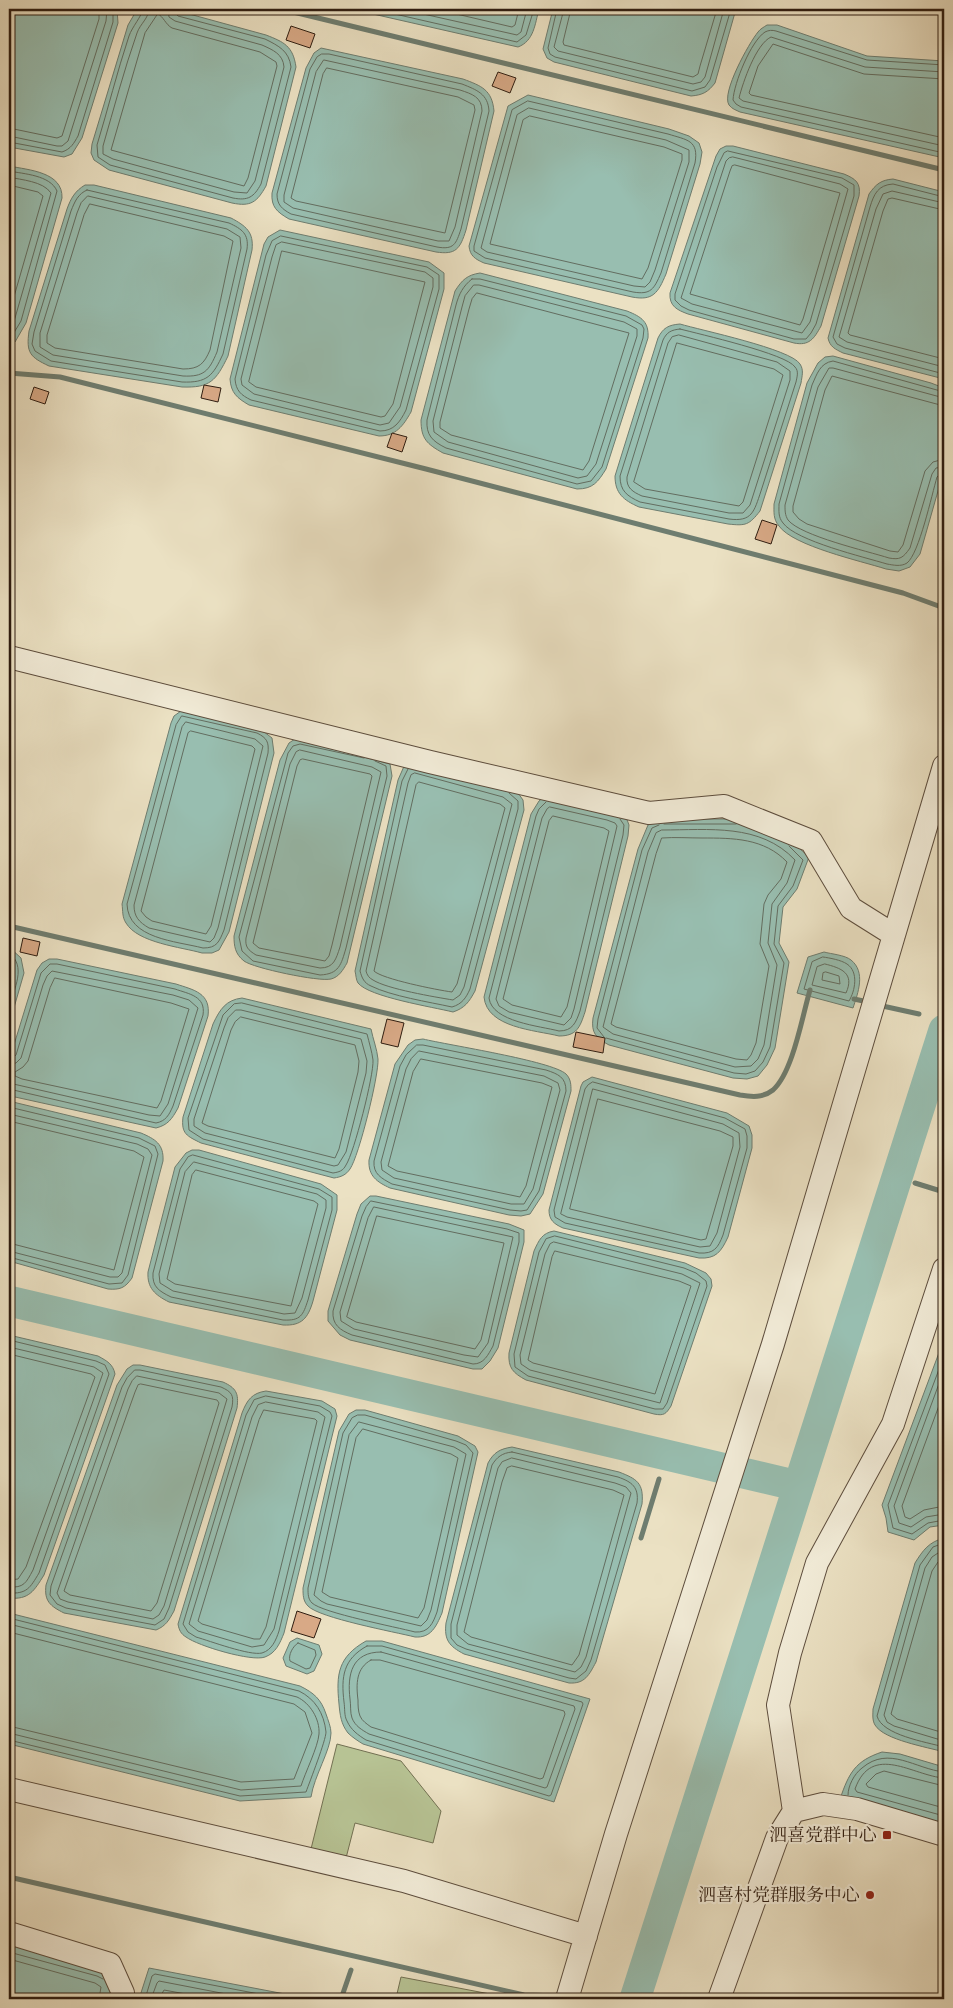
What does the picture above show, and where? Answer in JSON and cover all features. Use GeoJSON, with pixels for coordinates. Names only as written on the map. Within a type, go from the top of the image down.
{"type":"FeatureCollection","features":[{"type":"Feature","properties":{"kind":"street"},"geometry":{"type":"LineString","coordinates":[[9,657],[430,762],[649,812],[724,806],[811,841],[851,908],[894,935]]}},
{"type":"Feature","properties":{"kind":"street"},"geometry":{"type":"LineString","coordinates":[[567,1999],[616,1834],[773,1344],[944,766]]}},
{"type":"Feature","properties":{"kind":"street"},"geometry":{"type":"LineString","coordinates":[[719,1999],[777,1838],[794,1811],[778,1705],[790,1653],[817,1563],[893,1424],[944,1269]]}},
{"type":"Feature","properties":{"kind":"street"},"geometry":{"type":"LineString","coordinates":[[9,1789],[404,1881],[586,1936]]}},
{"type":"Feature","properties":{"kind":"street"},"geometry":{"type":"LineString","coordinates":[[794,1811],[823,1804],[857,1809],[944,1835]]}},
{"type":"Feature","properties":{"kind":"street"},"geometry":{"type":"LineString","coordinates":[[9,1933],[110,1964],[123,1993],[122,1999]]}},
{"type":"Feature","properties":{"kind":"shaded area"},"geometry":{"type":"Polygon","coordinates":[[[337,1744],[401,1761],[441,1811],[433,1843],[355,1823],[345,1862],[310,1853],[337,1744]]]}},
{"type":"Feature","properties":{"kind":"shaded area"},"geometry":{"type":"Polygon","coordinates":[[[401,1977],[516,1999],[399,1999],[396,1998],[401,1977]]]}},
{"type":"Feature","properties":{"kind":"water"},"geometry":{"type":"Polygon","coordinates":[[[9,9],[117,9],[118,23],[82,138],[72,154],[64,157],[9,147],[9,9]]]}},
{"type":"Feature","properties":{"kind":"water"},"geometry":{"type":"Polygon","coordinates":[[[140,9],[171,9],[266,35],[283,43],[293,54],[296,67],[266,186],[260,196],[253,202],[249,204],[232,203],[109,170],[94,160],[91,153],[92,144],[128,25],[135,13],[140,9]]]}},
{"type":"Feature","properties":{"kind":"water"},"geometry":{"type":"Polygon","coordinates":[[[351,9],[539,9],[531,36],[518,47],[351,9]]]}},
{"type":"Feature","properties":{"kind":"water"},"geometry":{"type":"Polygon","coordinates":[[[553,9],[736,9],[715,83],[705,92],[691,96],[554,62],[547,58],[543,49],[553,9]]]}},
{"type":"Feature","properties":{"kind":"water"},"geometry":{"type":"Polygon","coordinates":[[[767,25],[777,25],[867,56],[944,61],[944,158],[740,112],[731,108],[728,99],[729,90],[737,68],[754,38],[767,25]]]}},
{"type":"Feature","properties":{"kind":"water"},"geometry":{"type":"Polygon","coordinates":[[[321,48],[463,79],[476,84],[488,93],[494,111],[466,230],[462,242],[453,251],[436,252],[289,219],[274,206],[272,193],[306,68],[314,53],[321,48]]]}},
{"type":"Feature","properties":{"kind":"water"},"geometry":{"type":"Polygon","coordinates":[[[528,95],[669,129],[689,136],[699,143],[702,152],[700,164],[666,274],[654,294],[645,298],[632,297],[484,263],[472,255],[469,246],[508,106],[528,95]]]}},
{"type":"Feature","properties":{"kind":"water"},"geometry":{"type":"Polygon","coordinates":[[[726,146],[733,146],[844,174],[855,180],[858,185],[859,196],[821,326],[816,335],[807,342],[794,343],[688,314],[677,309],[672,304],[670,293],[716,156],[720,149],[726,146]]]}},
{"type":"Feature","properties":{"kind":"water"},"geometry":{"type":"Polygon","coordinates":[[[9,166],[35,171],[51,178],[61,189],[62,198],[26,323],[15,342],[9,347],[9,166]]]}},
{"type":"Feature","properties":{"kind":"water"},"geometry":{"type":"Polygon","coordinates":[[[893,179],[944,192],[944,379],[843,353],[832,346],[828,338],[869,194],[879,183],[893,179]]]}},
{"type":"Feature","properties":{"kind":"water"},"geometry":{"type":"Polygon","coordinates":[[[85,185],[94,185],[231,218],[248,230],[252,239],[252,250],[228,356],[220,372],[211,381],[199,386],[182,387],[49,366],[37,360],[31,353],[28,344],[29,331],[67,209],[74,195],[85,185]]]}},
{"type":"Feature","properties":{"kind":"water"},"geometry":{"type":"Polygon","coordinates":[[[280,230],[429,262],[444,273],[444,289],[411,412],[402,426],[394,432],[385,436],[379,436],[249,405],[233,392],[230,379],[264,244],[268,237],[280,230]]]}},
{"type":"Feature","properties":{"kind":"water"},"geometry":{"type":"Polygon","coordinates":[[[480,273],[627,311],[640,318],[646,324],[648,338],[606,469],[598,481],[591,486],[577,489],[443,453],[426,440],[422,432],[421,420],[455,291],[465,279],[480,273]]]}},
{"type":"Feature","properties":{"kind":"water"},"geometry":{"type":"Polygon","coordinates":[[[680,324],[763,346],[793,358],[801,366],[801,383],[760,511],[747,524],[728,524],[639,507],[624,499],[616,487],[615,476],[658,338],[666,328],[680,324]]]}},
{"type":"Feature","properties":{"kind":"water"},"geometry":{"type":"Polygon","coordinates":[[[833,356],[944,388],[944,470],[920,554],[910,567],[899,571],[886,569],[812,546],[787,533],[779,526],[775,518],[774,504],[807,383],[818,363],[825,357],[833,356]]]}},
{"type":"Feature","properties":{"kind":"water"},"geometry":{"type":"Polygon","coordinates":[[[181,711],[259,728],[272,738],[274,753],[229,932],[219,950],[212,953],[202,953],[150,940],[132,930],[126,923],[123,914],[122,904],[171,723],[174,716],[181,711]]]}},
{"type":"Feature","properties":{"kind":"water"},"geometry":{"type":"Polygon","coordinates":[[[295,739],[390,764],[392,776],[347,963],[339,975],[331,979],[272,971],[250,964],[241,958],[235,946],[234,936],[280,760],[289,743],[295,739]]]}},
{"type":"Feature","properties":{"kind":"water"},"geometry":{"type":"Polygon","coordinates":[[[405,764],[518,793],[523,800],[524,810],[475,991],[461,1009],[453,1012],[375,993],[358,983],[356,977],[355,971],[398,780],[405,764]]]}},
{"type":"Feature","properties":{"kind":"water"},"geometry":{"type":"Polygon","coordinates":[[[544,797],[626,817],[629,825],[628,836],[585,1012],[577,1030],[565,1036],[526,1029],[503,1021],[487,1007],[484,997],[531,814],[539,801],[544,797]]]}},
{"type":"Feature","properties":{"kind":"water"},"geometry":{"type":"Polygon","coordinates":[[[660,819],[738,819],[790,840],[809,857],[797,889],[783,907],[779,943],[789,962],[775,1048],[767,1065],[758,1076],[747,1079],[733,1078],[609,1045],[595,1034],[593,1018],[638,849],[648,825],[660,819]]]}},
{"type":"Feature","properties":{"kind":"water"},"geometry":{"type":"Polygon","coordinates":[[[9,947],[21,958],[24,973],[9,1025],[9,947]]]}},
{"type":"Feature","properties":{"kind":"water"},"geometry":{"type":"Polygon","coordinates":[[[824,952],[845,957],[856,965],[860,977],[853,1008],[797,993],[808,957],[824,952]]]}},
{"type":"Feature","properties":{"kind":"water"},"geometry":{"type":"Polygon","coordinates":[[[49,959],[57,959],[176,984],[195,991],[204,997],[207,1002],[208,1016],[178,1108],[167,1123],[156,1128],[15,1097],[9,1093],[9,1061],[37,970],[42,963],[49,959]]]}},
{"type":"Feature","properties":{"kind":"water"},"geometry":{"type":"Polygon","coordinates":[[[242,998],[371,1029],[378,1059],[375,1081],[358,1149],[347,1173],[334,1178],[201,1143],[184,1131],[183,1117],[213,1024],[224,1006],[236,999],[242,998]]]}},
{"type":"Feature","properties":{"kind":"water"},"geometry":{"type":"Polygon","coordinates":[[[423,1039],[541,1064],[557,1069],[569,1078],[571,1091],[543,1194],[530,1214],[521,1216],[509,1215],[390,1188],[374,1178],[370,1170],[369,1160],[395,1064],[408,1045],[415,1040],[423,1039]]]}},
{"type":"Feature","properties":{"kind":"water"},"geometry":{"type":"Polygon","coordinates":[[[592,1077],[727,1113],[749,1126],[752,1135],[752,1148],[728,1237],[717,1254],[699,1258],[563,1228],[553,1221],[549,1210],[581,1086],[583,1082],[592,1077]]]}},
{"type":"Feature","properties":{"kind":"water"},"geometry":{"type":"Polygon","coordinates":[[[13,1102],[141,1133],[154,1140],[160,1146],[163,1161],[132,1278],[119,1289],[108,1289],[9,1261],[9,1103],[13,1102]]]}},
{"type":"Feature","properties":{"kind":"water"},"geometry":{"type":"Polygon","coordinates":[[[192,1150],[199,1150],[321,1184],[337,1195],[337,1210],[313,1301],[309,1312],[300,1322],[283,1325],[169,1302],[156,1294],[151,1287],[148,1272],[175,1167],[186,1153],[192,1150]]]}},
{"type":"Feature","properties":{"kind":"water"},"geometry":{"type":"Polygon","coordinates":[[[370,1196],[509,1224],[524,1230],[524,1242],[498,1348],[490,1361],[482,1369],[473,1369],[350,1340],[340,1335],[328,1321],[328,1311],[357,1214],[361,1204],[370,1196]]]}},
{"type":"Feature","properties":{"kind":"water"},"geometry":{"type":"Polygon","coordinates":[[[554,1231],[685,1263],[706,1273],[711,1279],[712,1286],[671,1406],[664,1414],[654,1414],[526,1380],[512,1370],[509,1363],[509,1353],[534,1251],[541,1238],[547,1233],[554,1231]]]}},
{"type":"Feature","properties":{"kind":"water"},"geometry":{"type":"Polygon","coordinates":[[[9,1335],[98,1356],[111,1365],[115,1374],[44,1575],[37,1586],[22,1598],[9,1598],[9,1335]]]}},
{"type":"Feature","properties":{"kind":"water"},"geometry":{"type":"Polygon","coordinates":[[[940,1350],[944,1351],[944,1525],[930,1527],[914,1540],[888,1532],[882,1505],[940,1350]]]}},
{"type":"Feature","properties":{"kind":"water"},"geometry":{"type":"Polygon","coordinates":[[[133,1365],[223,1382],[231,1386],[237,1395],[237,1408],[174,1611],[165,1625],[156,1630],[64,1613],[49,1602],[46,1595],[46,1585],[117,1385],[127,1369],[133,1365]]]}},
{"type":"Feature","properties":{"kind":"water"},"geometry":{"type":"Polygon","coordinates":[[[266,1391],[322,1401],[335,1409],[337,1416],[284,1633],[272,1653],[258,1658],[225,1652],[192,1641],[183,1635],[178,1624],[242,1413],[251,1398],[257,1393],[266,1391]]]}},
{"type":"Feature","properties":{"kind":"water"},"geometry":{"type":"Polygon","coordinates":[[[356,1410],[365,1410],[458,1436],[475,1446],[478,1452],[442,1613],[435,1627],[425,1636],[415,1637],[341,1620],[315,1611],[304,1600],[303,1588],[339,1431],[349,1414],[356,1410]]]}},
{"type":"Feature","properties":{"kind":"water"},"geometry":{"type":"Polygon","coordinates":[[[512,1447],[619,1472],[635,1480],[642,1491],[642,1504],[596,1662],[589,1675],[579,1682],[569,1683],[464,1654],[451,1645],[447,1638],[446,1623],[488,1463],[498,1452],[512,1447]]]}},
{"type":"Feature","properties":{"kind":"water"},"geometry":{"type":"Polygon","coordinates":[[[944,1538],[944,1752],[887,1735],[875,1725],[873,1709],[915,1563],[927,1547],[944,1538]]]}},
{"type":"Feature","properties":{"kind":"water"},"geometry":{"type":"Polygon","coordinates":[[[9,1613],[300,1686],[309,1691],[322,1704],[331,1733],[311,1797],[240,1801],[9,1744],[9,1613]]]}},
{"type":"Feature","properties":{"kind":"water"},"geometry":{"type":"Polygon","coordinates":[[[297,1638],[319,1645],[322,1654],[314,1671],[307,1674],[286,1666],[283,1658],[290,1642],[297,1638]]]}},
{"type":"Feature","properties":{"kind":"water"},"geometry":{"type":"Polygon","coordinates":[[[366,1641],[382,1641],[590,1699],[554,1802],[363,1744],[348,1733],[340,1716],[339,1675],[344,1660],[366,1641]]]}},
{"type":"Feature","properties":{"kind":"water"},"geometry":{"type":"Polygon","coordinates":[[[882,1752],[900,1754],[944,1767],[944,1828],[840,1799],[854,1769],[865,1759],[882,1752]]]}},
{"type":"Feature","properties":{"kind":"water"},"geometry":{"type":"Polygon","coordinates":[[[9,1940],[102,1965],[117,1999],[9,1999],[9,1940]]]}},
{"type":"Feature","properties":{"kind":"water"},"geometry":{"type":"Polygon","coordinates":[[[149,1968],[311,1999],[139,1999],[149,1968]]]}},
{"type":"Feature","properties":{"kind":"building"},"geometry":{"type":"Polygon","coordinates":[[[291,26],[315,34],[310,48],[286,40],[291,26]]]}},
{"type":"Feature","properties":{"kind":"building"},"geometry":{"type":"Polygon","coordinates":[[[498,72],[516,78],[510,93],[492,86],[498,72]]]}},
{"type":"Feature","properties":{"kind":"building"},"geometry":{"type":"Polygon","coordinates":[[[204,385],[221,388],[218,402],[201,398],[204,385]]]}},
{"type":"Feature","properties":{"kind":"building"},"geometry":{"type":"Polygon","coordinates":[[[34,387],[49,392],[45,404],[30,399],[34,387]]]}},
{"type":"Feature","properties":{"kind":"building"},"geometry":{"type":"Polygon","coordinates":[[[392,433],[407,437],[402,452],[387,447],[392,433]]]}},
{"type":"Feature","properties":{"kind":"building"},"geometry":{"type":"Polygon","coordinates":[[[762,520],[777,525],[771,544],[755,539],[762,520]]]}},
{"type":"Feature","properties":{"kind":"building"},"geometry":{"type":"Polygon","coordinates":[[[23,938],[40,942],[37,956],[20,952],[23,938]]]}},
{"type":"Feature","properties":{"kind":"building"},"geometry":{"type":"Polygon","coordinates":[[[387,1019],[404,1023],[398,1047],[381,1043],[387,1019]]]}},
{"type":"Feature","properties":{"kind":"building"},"geometry":{"type":"Polygon","coordinates":[[[576,1032],[605,1038],[603,1053],[573,1047],[576,1032]]]}},
{"type":"Feature","properties":{"kind":"building"},"geometry":{"type":"Polygon","coordinates":[[[297,1611],[321,1619],[314,1638],[291,1631],[297,1611]]]}},
{"type":"Feature","properties":{"kind":"waterway"},"geometry":{"type":"LineString","coordinates":[[281,9],[944,170]]}},
{"type":"Feature","properties":{"kind":"waterway"},"geometry":{"type":"LineString","coordinates":[[9,373],[60,377],[426,469],[903,593],[944,608]]}},
{"type":"Feature","properties":{"kind":"waterway"},"geometry":{"type":"LineString","coordinates":[[9,926],[749,1096],[765,1094],[773,1090],[780,1082],[791,1058],[810,990]]}},
{"type":"Feature","properties":{"kind":"waterway"},"geometry":{"type":"LineString","coordinates":[[854,999],[868,1002]]}},
{"type":"Feature","properties":{"kind":"waterway"},"geometry":{"type":"LineString","coordinates":[[878,1005],[919,1014]]}},
{"type":"Feature","properties":{"kind":"waterway"},"geometry":{"type":"LineString","coordinates":[[635,1999],[944,1030]]}},
{"type":"Feature","properties":{"kind":"waterway"},"geometry":{"type":"LineString","coordinates":[[915,1183],[944,1192]]}},
{"type":"Feature","properties":{"kind":"waterway"},"geometry":{"type":"LineString","coordinates":[[9,1301],[790,1484]]}},
{"type":"Feature","properties":{"kind":"waterway"},"geometry":{"type":"LineString","coordinates":[[641,1538],[659,1479]]}},
{"type":"Feature","properties":{"kind":"waterway"},"geometry":{"type":"LineString","coordinates":[[9,1877],[524,1995],[562,1996]]}},
{"type":"Feature","properties":{"kind":"waterway"},"geometry":{"type":"LineString","coordinates":[[341,1999],[351,1970]]}},
{"type":"Feature","properties":{"kind":"waterway"},"geometry":{"type":"LineString","coordinates":[[573,1996],[608,1999]]}},
{"type":"Feature","properties":{"kind":"place","name":"泗喜党群中心"},"geometry":{"type":"Point","coordinates":[887,1835]}},
{"type":"Feature","properties":{"kind":"place","name":"泗喜村党群服务中心"},"geometry":{"type":"Point","coordinates":[870,1895]}}]}
